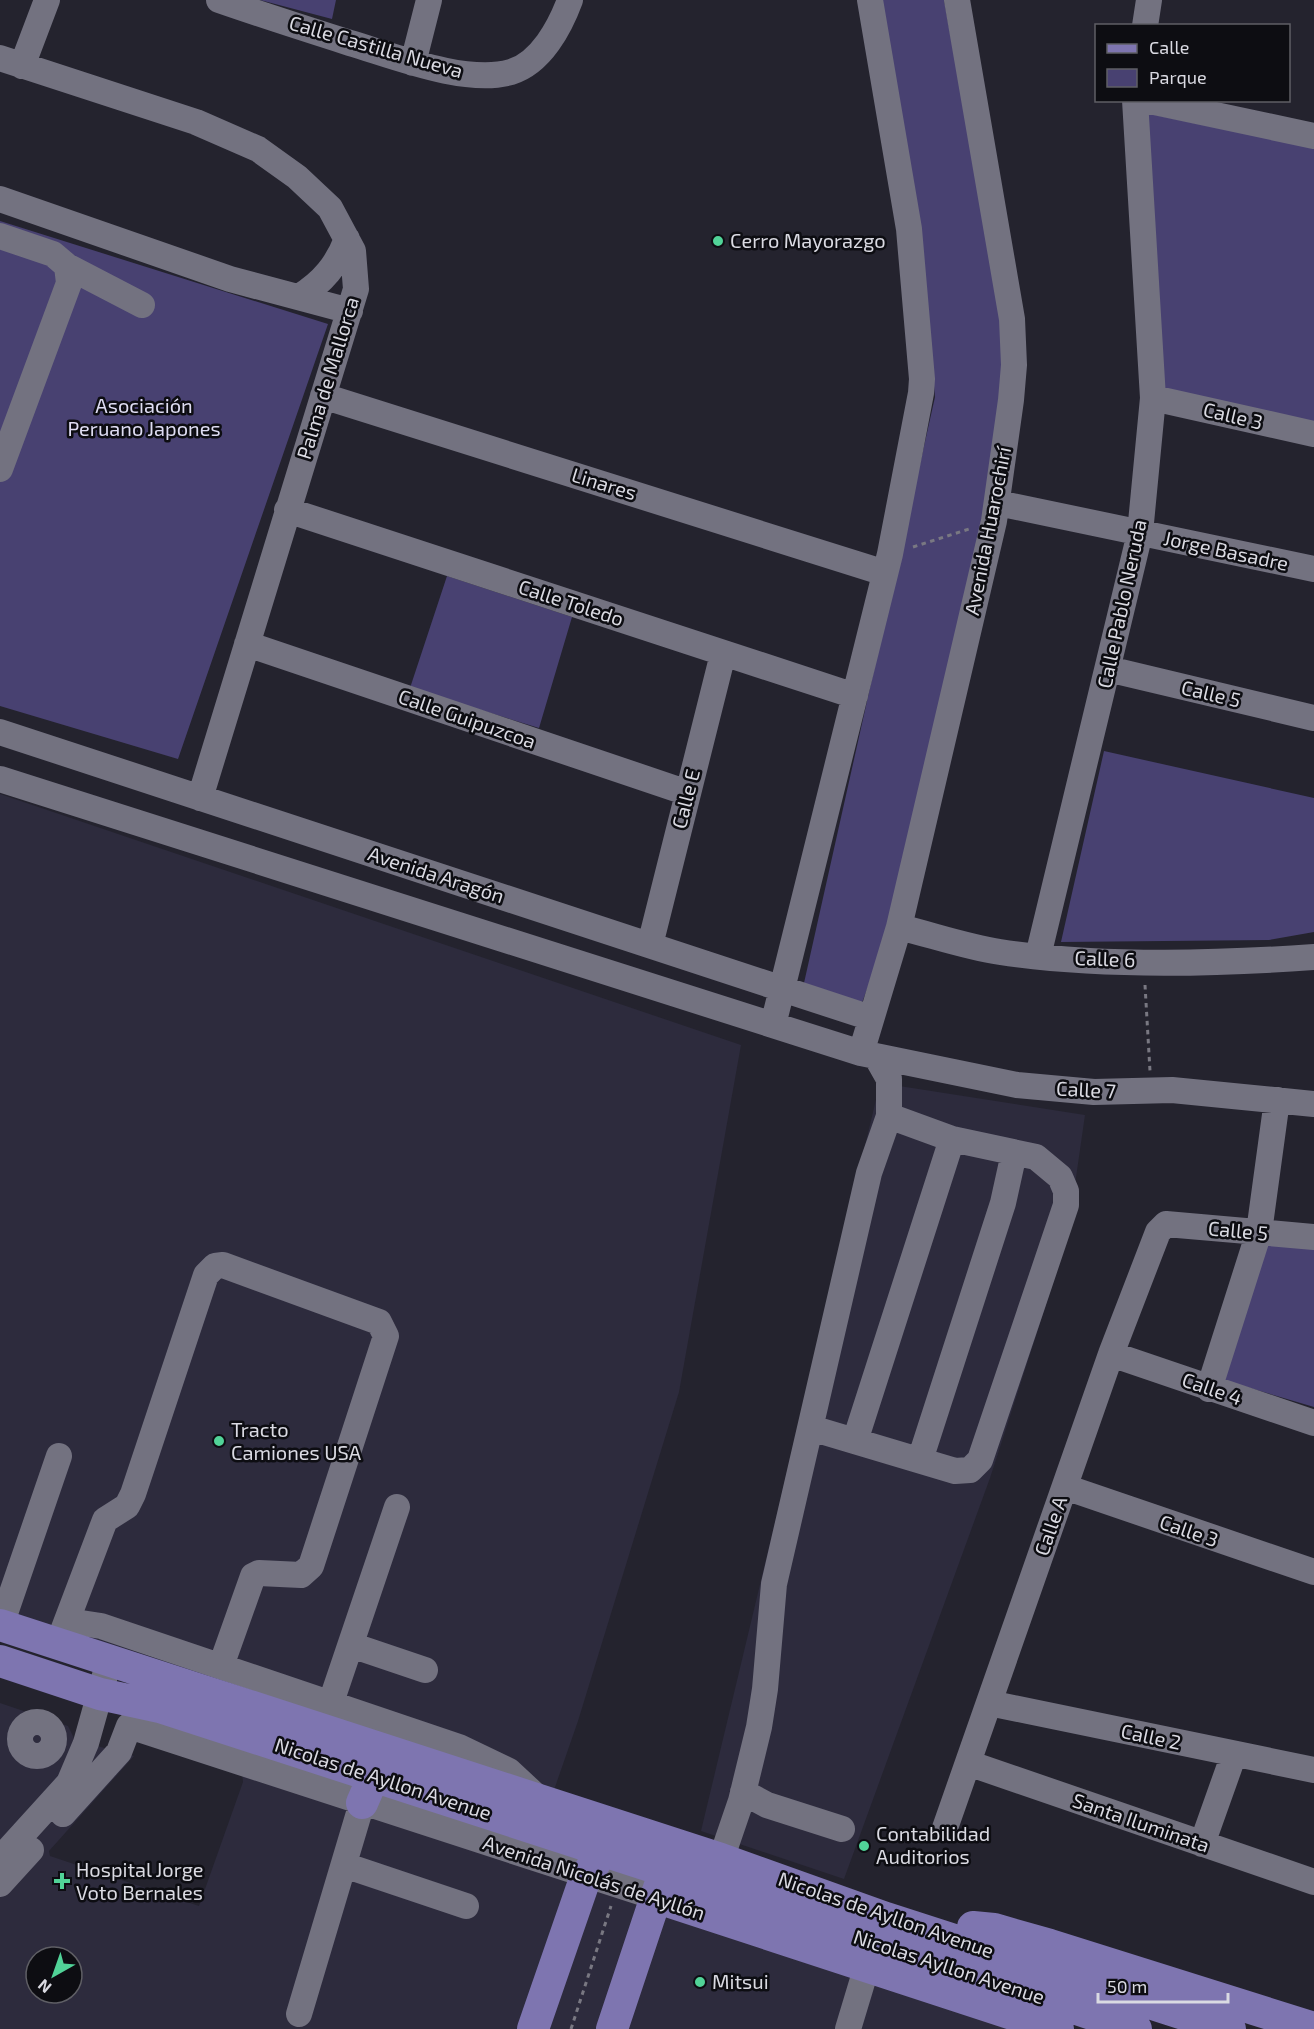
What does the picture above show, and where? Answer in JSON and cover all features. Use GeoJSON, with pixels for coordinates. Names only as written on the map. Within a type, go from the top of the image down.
{"type":"FeatureCollection","features":[{"type":"Feature","properties":{"kind":"main road","name":"Nicolas de Ayllon Avenue"},"geometry":{"type":"LineString","coordinates":[[0,1625],[63,1633],[109,1662],[326,1717],[373,1777],[542,1802],[600,1851]]}},
{"type":"Feature","properties":{"kind":"main road","name":"Nicolas de Ayllon Avenue"},"geometry":{"type":"LineString","coordinates":[[0,1661],[100,1694],[160,1707],[664,1871],[717,1873],[886,1918],[1192,2012],[1230,2029]]}},
{"type":"Feature","properties":{"kind":"main road"},"geometry":{"type":"LineString","coordinates":[[533,2029],[600,1851]]}},
{"type":"Feature","properties":{"kind":"main road"},"geometry":{"type":"LineString","coordinates":[[612,2029],[664,1871]]}},
{"type":"Feature","properties":{"kind":"main road","name":"Avenida Nicolás de Ayllón"},"geometry":{"type":"LineString","coordinates":[[664,1871],[867,1966],[1058,2029]]}},
{"type":"Feature","properties":{"kind":"main road","name":"Nicolas de Ayllon Avenue"},"geometry":{"type":"LineString","coordinates":[[717,1873],[1136,2029]]}},
{"type":"Feature","properties":{"kind":"main road"},"geometry":{"type":"LineString","coordinates":[[1192,2012],[1314,2028]]}},
{"type":"Feature","properties":{"kind":"street"},"geometry":{"type":"LineString","coordinates":[[11,62],[47,0]]}},
{"type":"Feature","properties":{"kind":"street","name":"Calle Castilla Nueva"},"geometry":{"type":"LineString","coordinates":[[219,0],[414,63],[466,75],[512,72],[543,52],[563,19],[570,0]]}},
{"type":"Feature","properties":{"kind":"street"},"geometry":{"type":"LineString","coordinates":[[414,63],[429,0]]}},
{"type":"Feature","properties":{"kind":"street"},"geometry":{"type":"LineString","coordinates":[[773,1025],[887,563],[908,468],[922,379],[909,228],[870,0]]}},
{"type":"Feature","properties":{"kind":"street","name":"Avenida Huarochirí"},"geometry":{"type":"LineString","coordinates":[[869,1054],[871,1018],[898,927],[996,512],[1012,389],[1012,319],[957,0]]}},
{"type":"Feature","properties":{"kind":"street"},"geometry":{"type":"LineString","coordinates":[[1145,24],[1149,0]]}},
{"type":"Feature","properties":{"kind":"street","name":"Palma de Mallorca"},"geometry":{"type":"LineString","coordinates":[[11,62],[196,122],[258,149],[297,177],[330,208],[353,251],[357,289],[200,798]]}},
{"type":"Feature","properties":{"kind":"street","name":"Calle Pablo Neruda"},"geometry":{"type":"LineString","coordinates":[[1038,956],[1140,533],[1153,398],[1135,102]]}},
{"type":"Feature","properties":{"kind":"street"},"geometry":{"type":"LineString","coordinates":[[1154,102],[1314,136]]}},
{"type":"Feature","properties":{"kind":"street"},"geometry":{"type":"LineString","coordinates":[[0,199],[230,279],[350,311]]}},
{"type":"Feature","properties":{"kind":"street"},"geometry":{"type":"LineString","coordinates":[[0,236],[53,254],[67,266],[142,305]]}},
{"type":"Feature","properties":{"kind":"street"},"geometry":{"type":"LineString","coordinates":[[299,297],[323,280],[334,266],[347,239]]}},
{"type":"Feature","properties":{"kind":"street"},"geometry":{"type":"LineString","coordinates":[[0,470],[69,283],[67,266]]}},
{"type":"Feature","properties":{"kind":"street","name":"Linares"},"geometry":{"type":"LineString","coordinates":[[323,396],[887,563]]}},
{"type":"Feature","properties":{"kind":"street","name":"Calle 3"},"geometry":{"type":"LineString","coordinates":[[1153,398],[1314,434]]}},
{"type":"Feature","properties":{"kind":"street","name":"Calle Toledo"},"geometry":{"type":"LineString","coordinates":[[287,510],[855,696]]}},
{"type":"Feature","properties":{"kind":"street","name":"Jorge Basadre"},"geometry":{"type":"LineString","coordinates":[[996,512],[1140,533],[1314,569]]}},
{"type":"Feature","properties":{"kind":"street","name":"Calle Guipuzcoa"},"geometry":{"type":"LineString","coordinates":[[247,644],[688,793]]}},
{"type":"Feature","properties":{"kind":"street","name":"Calle E"},"geometry":{"type":"LineString","coordinates":[[650,945],[723,654]]}},
{"type":"Feature","properties":{"kind":"street","name":"Calle 5"},"geometry":{"type":"LineString","coordinates":[[1108,669],[1314,718]]}},
{"type":"Feature","properties":{"kind":"street","name":"Avenida Aragón"},"geometry":{"type":"LineString","coordinates":[[0,732],[871,1018]]}},
{"type":"Feature","properties":{"kind":"street","name":"Avenida Aragón"},"geometry":{"type":"LineString","coordinates":[[0,779],[869,1054]]}},
{"type":"Feature","properties":{"kind":"street","name":"Calle 6"},"geometry":{"type":"LineString","coordinates":[[898,927],[998,952],[1038,956],[1240,963],[1314,957]]}},
{"type":"Feature","properties":{"kind":"street"},"geometry":{"type":"LineString","coordinates":[[717,1873],[743,1792],[765,1689],[774,1584],[869,1173],[889,1116],[889,1079],[869,1054]]}},
{"type":"Feature","properties":{"kind":"street","name":"Calle 7"},"geometry":{"type":"LineString","coordinates":[[869,1054],[1017,1085],[1095,1092],[1172,1090],[1277,1100],[1313,1100]]}},
{"type":"Feature","properties":{"kind":"street"},"geometry":{"type":"LineString","coordinates":[[1209,1389],[1259,1232],[1277,1100]]}},
{"type":"Feature","properties":{"kind":"street"},"geometry":{"type":"LineString","coordinates":[[811,1428],[955,1471],[970,1470],[981,1460],[1066,1205],[1066,1191],[1060,1177],[1050,1166],[1036,1157],[952,1139],[889,1116]]}},
{"type":"Feature","properties":{"kind":"street"},"geometry":{"type":"LineString","coordinates":[[855,1441],[952,1139]]}},
{"type":"Feature","properties":{"kind":"street"},"geometry":{"type":"LineString","coordinates":[[920,1460],[1003,1203],[1014,1153]]}},
{"type":"Feature","properties":{"kind":"street","name":"Calle 5"},"geometry":{"type":"LineString","coordinates":[[1162,1227],[1166,1224],[1314,1238]]}},
{"type":"Feature","properties":{"kind":"street","name":"Calle A"},"geometry":{"type":"LineString","coordinates":[[945,1828],[1111,1354],[1162,1227]]}},
{"type":"Feature","properties":{"kind":"street"},"geometry":{"type":"LineString","coordinates":[[63,1633],[105,1521],[128,1506],[133,1494],[206,1275],[214,1266],[223,1265],[379,1322],[386,1336],[311,1566],[301,1575],[259,1573],[253,1576],[221,1666]]}},
{"type":"Feature","properties":{"kind":"street","name":"Calle 4"},"geometry":{"type":"LineString","coordinates":[[1111,1354],[1314,1423]]}},
{"type":"Feature","properties":{"kind":"street"},"geometry":{"type":"LineString","coordinates":[[0,1625],[59,1456]]}},
{"type":"Feature","properties":{"kind":"street","name":"Calle 3"},"geometry":{"type":"LineString","coordinates":[[1065,1487],[1235,1547],[1314,1572]]}},
{"type":"Feature","properties":{"kind":"street"},"geometry":{"type":"LineString","coordinates":[[326,1717],[397,1508]]}},
{"type":"Feature","properties":{"kind":"street","name":"Nicolas de Ayllon Avenue"},"geometry":{"type":"LineString","coordinates":[[63,1633],[101,1626],[221,1666],[326,1717],[459,1747],[509,1771],[542,1802]]}},
{"type":"Feature","properties":{"kind":"street"},"geometry":{"type":"LineString","coordinates":[[351,1645],[425,1670]]}},
{"type":"Feature","properties":{"kind":"street"},"geometry":{"type":"LineString","coordinates":[[0,1859],[69,1783],[82,1753],[109,1662]]}},
{"type":"Feature","properties":{"kind":"street"},"geometry":{"type":"LineString","coordinates":[[100,1694],[129,1726],[373,1777],[299,2014]]}},
{"type":"Feature","properties":{"kind":"street","name":"Calle 2"},"geometry":{"type":"LineString","coordinates":[[989,1703],[1314,1770]]}},
{"type":"Feature","properties":{"kind":"street"},"geometry":{"type":"LineString","coordinates":[[0,1884],[119,1752],[129,1726]]}},
{"type":"Feature","properties":{"kind":"street"},"geometry":{"type":"LineString","coordinates":[[1203,1844],[1234,1754]]}},
{"type":"Feature","properties":{"kind":"street"},"geometry":{"type":"LineString","coordinates":[[39,1755],[60,1794]]}},
{"type":"Feature","properties":{"kind":"street","name":"Santa Iluminata"},"geometry":{"type":"LineString","coordinates":[[968,1763],[1314,1882]]}},
{"type":"Feature","properties":{"kind":"street"},"geometry":{"type":"LineString","coordinates":[[743,1792],[767,1805],[842,1829]]}},
{"type":"Feature","properties":{"kind":"street","name":"Avenida Nicolás de Ayllón"},"geometry":{"type":"LineString","coordinates":[[600,1851],[618,1887],[664,1871]]}},
{"type":"Feature","properties":{"kind":"street"},"geometry":{"type":"LineString","coordinates":[[344,1864],[466,1906]]}},
{"type":"Feature","properties":{"kind":"street"},"geometry":{"type":"LineString","coordinates":[[848,2029],[867,1966]]}},
{"type":"Feature","properties":{"kind":"path"},"geometry":{"type":"LineString","coordinates":[[887,563],[996,512]]}},
{"type":"Feature","properties":{"kind":"path"},"geometry":{"type":"LineString","coordinates":[[1144,961],[1151,1090]]}},
{"type":"Feature","properties":{"kind":"path"},"geometry":{"type":"LineString","coordinates":[[571,2029],[618,1887]]}},
{"type":"Feature","properties":{"kind":"shaded area"},"geometry":{"type":"Polygon","coordinates":[[[0,794],[741,1045],[679,1392],[578,1721],[529,1862],[1026,2029],[0,2029],[0,1703],[68,1726],[75,1740],[134,1756],[49,1851],[50,1856],[199,1906],[243,1782],[235,1712],[0,1626],[0,794]]]}},
{"type":"Feature","properties":{"kind":"shaded area"},"geometry":{"type":"Polygon","coordinates":[[[880,1083],[1085,1115],[1067,1240],[990,1478],[844,1879],[701,1831],[880,1083]]]}},
{"type":"Feature","properties":{"kind":"green space"},"geometry":{"type":"Polygon","coordinates":[[[260,0],[336,0],[332,19],[260,0]]]}},
{"type":"Feature","properties":{"kind":"green space"},"geometry":{"type":"Polygon","coordinates":[[[882,0],[944,0],[1005,331],[1006,370],[986,503],[893,920],[860,1008],[804,983],[935,397],[929,328],[882,0]]]}},
{"type":"Feature","properties":{"kind":"green space"},"geometry":{"type":"Polygon","coordinates":[[[1141,112],[1314,148],[1314,424],[1163,388],[1141,112]]]}},
{"type":"Feature","properties":{"kind":"green space","name":"Asociación Peruano Japones"},"geometry":{"type":"Polygon","coordinates":[[[0,221],[328,324],[178,759],[0,706],[0,221]]]}},
{"type":"Feature","properties":{"kind":"green space"},"geometry":{"type":"Polygon","coordinates":[[[447,576],[572,617],[539,728],[410,688],[447,576]]]}},
{"type":"Feature","properties":{"kind":"green space"},"geometry":{"type":"Polygon","coordinates":[[[1104,751],[1314,798],[1314,932],[1269,940],[1061,942],[1104,751]]]}},
{"type":"Feature","properties":{"kind":"green space"},"geometry":{"type":"Polygon","coordinates":[[[1261,1240],[1314,1246],[1314,1407],[1223,1380],[1261,1240]]]}},
{"type":"Feature","properties":{"kind":"place","name":"Cerro Mayorazgo"},"geometry":{"type":"Point","coordinates":[718,241]}},
{"type":"Feature","properties":{"kind":"place","name":"Tracto Camiones USA"},"geometry":{"type":"Point","coordinates":[219,1441]}},
{"type":"Feature","properties":{"kind":"place","name":"Contabilidad Auditorios"},"geometry":{"type":"Point","coordinates":[864,1846]}},
{"type":"Feature","properties":{"kind":"place","name":"Hospital Jorge Voto Bernales"},"geometry":{"type":"Point","coordinates":[62,1881]}},
{"type":"Feature","properties":{"kind":"place","name":"Mitsui"},"geometry":{"type":"Point","coordinates":[700,1982]}}]}
